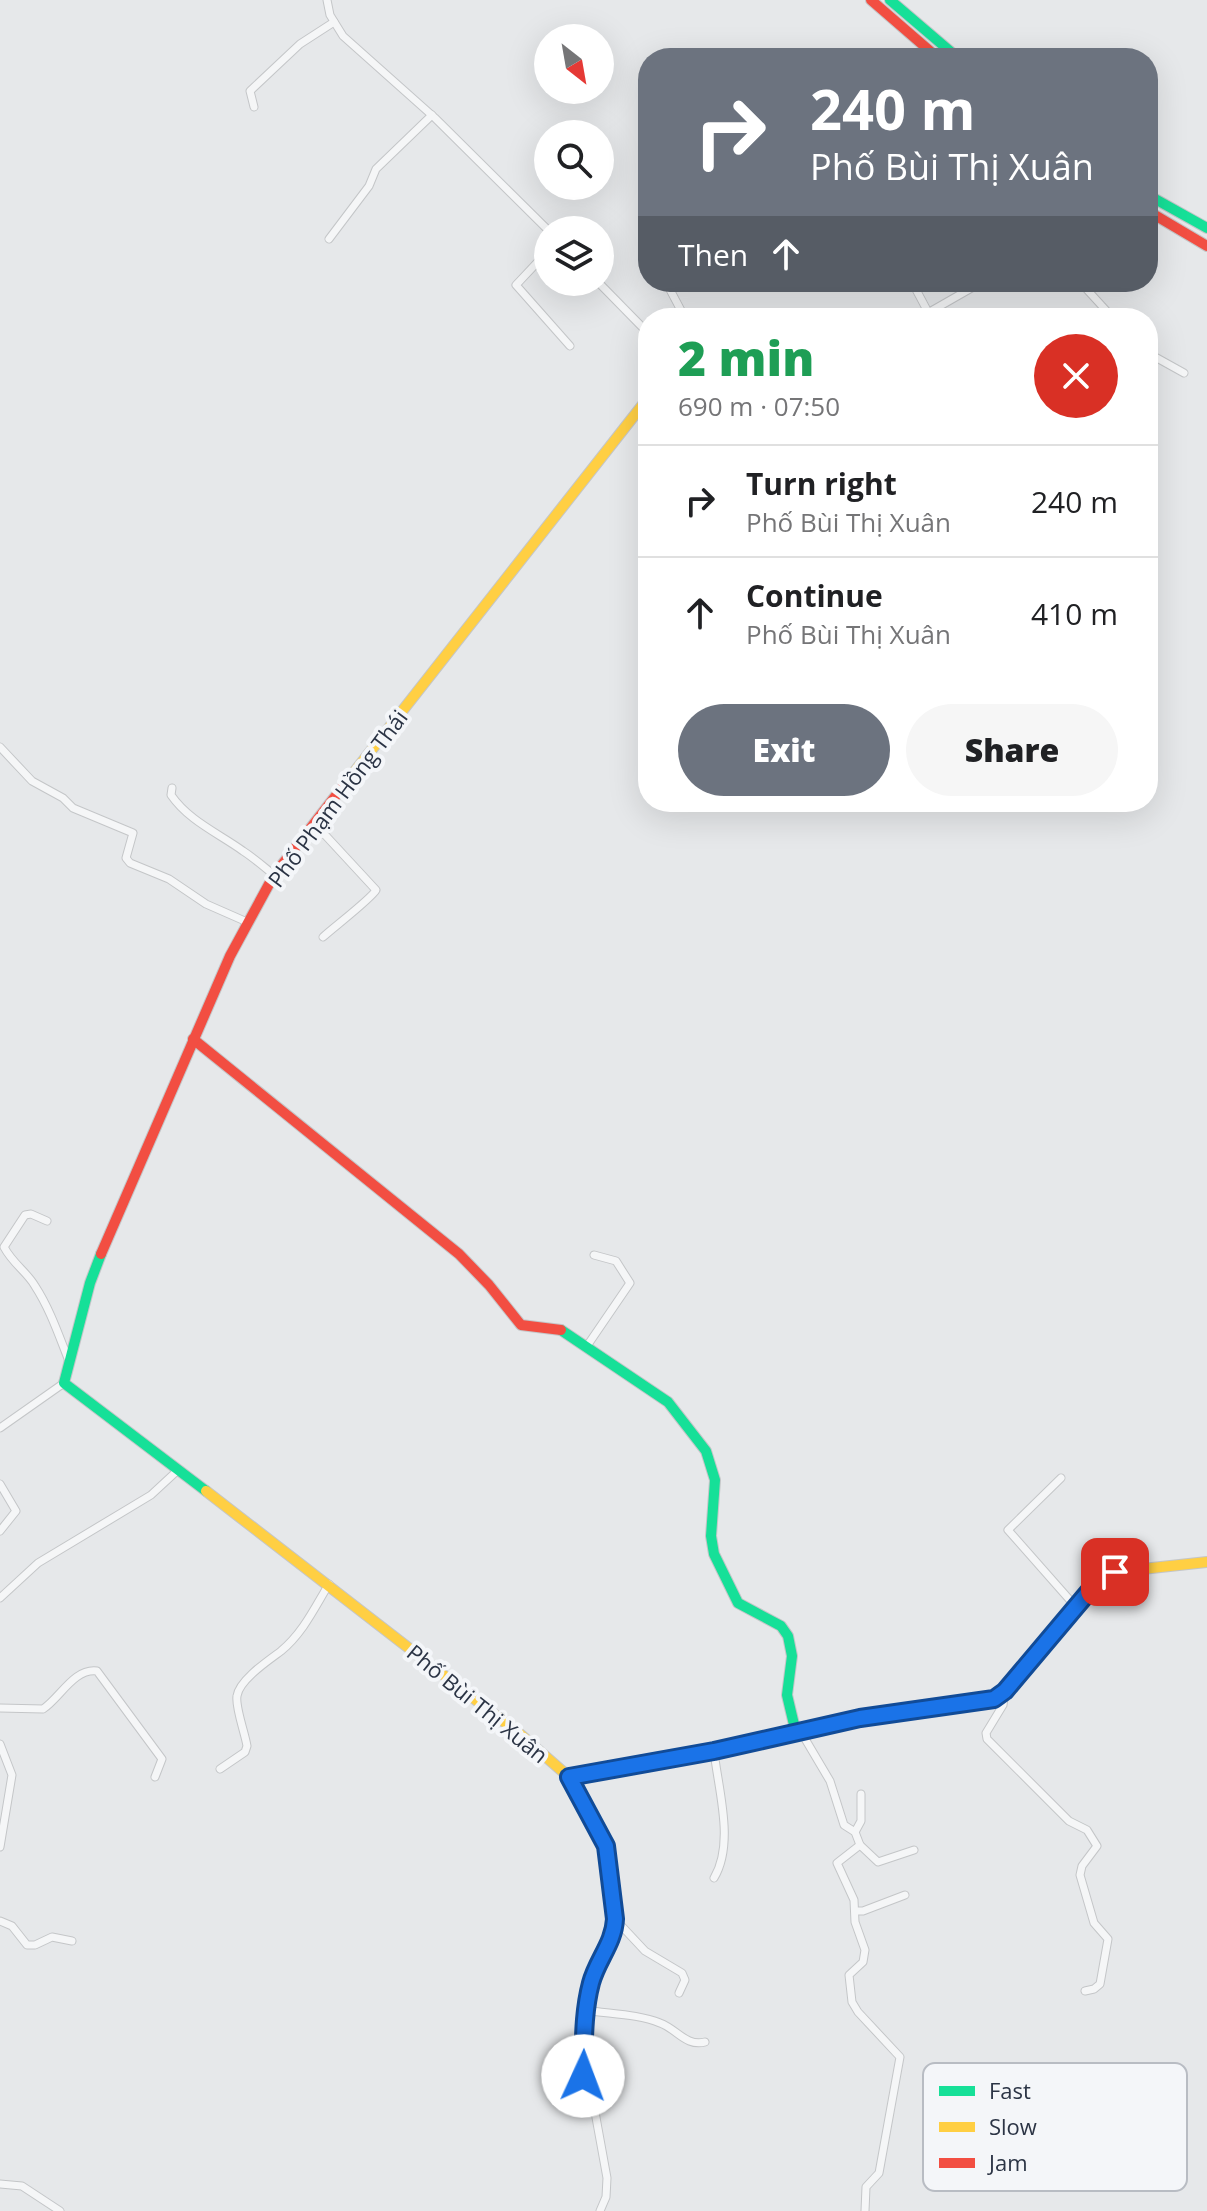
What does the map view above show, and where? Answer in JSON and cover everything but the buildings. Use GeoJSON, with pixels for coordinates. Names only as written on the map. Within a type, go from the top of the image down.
{"type":"FeatureCollection","features":[{"type":"Feature","properties":{"kind":"main road"},"geometry":{"type":"LineString","coordinates":[[871,0],[926,48]]}},
{"type":"Feature","properties":{"kind":"main road"},"geometry":{"type":"LineString","coordinates":[[890,0],[946,48]]}},
{"type":"Feature","properties":{"kind":"main road"},"geometry":{"type":"LineString","coordinates":[[1158,201],[1207,228]]}},
{"type":"Feature","properties":{"kind":"main road"},"geometry":{"type":"LineString","coordinates":[[1158,217],[1207,246]]}},
{"type":"Feature","properties":{"kind":"main road","name":"Phố Phạm Hồng Thái"},"geometry":{"type":"LineString","coordinates":[[64,1383],[90,1283],[113,1224],[193,1039],[247,922],[274,875],[638,411]]}},
{"type":"Feature","properties":{"kind":"main road"},"geometry":{"type":"LineString","coordinates":[[193,1039],[459,1254],[521,1325],[558,1328],[668,1402],[706,1451],[714,1470],[711,1536],[714,1554],[738,1603],[781,1626],[788,1636],[792,1656],[787,1695],[799,1732]]}},
{"type":"Feature","properties":{"kind":"main road","name":"Phố Bùi Thị Xuân"},"geometry":{"type":"LineString","coordinates":[[64,1383],[329,1584],[521,1735],[569,1777],[714,1751],[860,1718],[988,1700],[1005,1691]]}},
{"type":"Feature","properties":{"kind":"main road"},"geometry":{"type":"LineString","coordinates":[[1005,1691],[1096,1583],[1115,1572],[1207,1562]]}},
{"type":"Feature","properties":{"kind":"street"},"geometry":{"type":"LineString","coordinates":[[327,0],[334,22],[348,41],[432,115],[534,216]]}},
{"type":"Feature","properties":{"kind":"street"},"geometry":{"type":"LineString","coordinates":[[254,107],[250,91],[300,44],[334,22]]}},
{"type":"Feature","properties":{"kind":"street"},"geometry":{"type":"LineString","coordinates":[[329,239],[369,186],[376,169],[432,115]]}},
{"type":"Feature","properties":{"kind":"street"},"geometry":{"type":"LineString","coordinates":[[534,266],[516,285],[570,346]]}},
{"type":"Feature","properties":{"kind":"street"},"geometry":{"type":"LineString","coordinates":[[935,308],[964,292]]}},
{"type":"Feature","properties":{"kind":"street"},"geometry":{"type":"LineString","coordinates":[[1089,292],[1104,308]]}},
{"type":"Feature","properties":{"kind":"street"},"geometry":{"type":"LineString","coordinates":[[612,296],[638,323]]}},
{"type":"Feature","properties":{"kind":"street"},"geometry":{"type":"LineString","coordinates":[[1158,359],[1184,373]]}},
{"type":"Feature","properties":{"kind":"street"},"geometry":{"type":"LineString","coordinates":[[0,747],[32,781],[63,798],[73,808],[133,833],[126,858],[130,863],[169,879],[206,904],[247,922]]}},
{"type":"Feature","properties":{"kind":"street"},"geometry":{"type":"LineString","coordinates":[[172,788],[171,795],[181,808],[274,875]]}},
{"type":"Feature","properties":{"kind":"street"},"geometry":{"type":"LineString","coordinates":[[314,823],[376,892],[323,937]]}},
{"type":"Feature","properties":{"kind":"street"},"geometry":{"type":"LineString","coordinates":[[47,1221],[31,1214],[25,1215],[4,1247],[19,1270],[34,1283],[70,1363]]}},
{"type":"Feature","properties":{"kind":"street"},"geometry":{"type":"LineString","coordinates":[[587,1346],[630,1283],[616,1261],[594,1255]]}},
{"type":"Feature","properties":{"kind":"street"},"geometry":{"type":"LineString","coordinates":[[0,1428],[64,1383]]}},
{"type":"Feature","properties":{"kind":"street"},"geometry":{"type":"LineString","coordinates":[[0,1598],[38,1563],[151,1495],[178,1470]]}},
{"type":"Feature","properties":{"kind":"street"},"geometry":{"type":"LineString","coordinates":[[1061,1478],[1008,1530],[1074,1609]]}},
{"type":"Feature","properties":{"kind":"street"},"geometry":{"type":"LineString","coordinates":[[0,1484],[16,1511],[0,1531]]}},
{"type":"Feature","properties":{"kind":"street"},"geometry":{"type":"LineString","coordinates":[[220,1769],[245,1752],[247,1746],[237,1701],[239,1690],[299,1631],[329,1584]]}},
{"type":"Feature","properties":{"kind":"street"},"geometry":{"type":"LineString","coordinates":[[0,1708],[43,1709],[71,1682],[90,1670],[97,1671],[159,1753],[162,1759],[155,1777]]}},
{"type":"Feature","properties":{"kind":"street"},"geometry":{"type":"LineString","coordinates":[[1005,1691],[1003,1705],[986,1733],[987,1739],[1069,1821],[1087,1830],[1097,1846],[1082,1866],[1080,1875],[1094,1923],[1108,1939],[1100,1984],[1085,1991]]}},
{"type":"Feature","properties":{"kind":"street"},"geometry":{"type":"LineString","coordinates":[[799,1732],[830,1781],[842,1821],[855,1832],[860,1845],[878,1862],[914,1850]]}},
{"type":"Feature","properties":{"kind":"street"},"geometry":{"type":"LineString","coordinates":[[0,1744],[12,1775],[0,1847]]}},
{"type":"Feature","properties":{"kind":"street"},"geometry":{"type":"LineString","coordinates":[[714,1751],[723,1830],[722,1857],[714,1878]]}},
{"type":"Feature","properties":{"kind":"street"},"geometry":{"type":"LineString","coordinates":[[569,1777],[606,1846],[615,1919],[615,1930],[594,1973],[585,2010],[583,2076],[595,2112],[607,2178],[606,2197],[600,2211]]}},
{"type":"Feature","properties":{"kind":"street"},"geometry":{"type":"LineString","coordinates":[[855,1832],[861,1821],[861,1794]]}},
{"type":"Feature","properties":{"kind":"street"},"geometry":{"type":"LineString","coordinates":[[860,1845],[837,1863],[854,1900],[855,1922],[866,1956],[849,1975],[852,2002],[900,2057],[879,2173],[866,2187],[865,2211]]}},
{"type":"Feature","properties":{"kind":"street"},"geometry":{"type":"LineString","coordinates":[[855,1911],[863,1911],[905,1895]]}},
{"type":"Feature","properties":{"kind":"street"},"geometry":{"type":"LineString","coordinates":[[615,1919],[645,1951],[682,1973],[685,1980],[679,1993]]}},
{"type":"Feature","properties":{"kind":"street"},"geometry":{"type":"LineString","coordinates":[[0,1921],[12,1926],[27,1945],[35,1945],[52,1937],[72,1941]]}},
{"type":"Feature","properties":{"kind":"street"},"geometry":{"type":"LineString","coordinates":[[585,2010],[650,2020],[663,2024],[694,2043],[705,2042]]}},
{"type":"Feature","properties":{"kind":"street"},"geometry":{"type":"LineString","coordinates":[[0,2184],[22,2186],[56,2210]]}},
{"type":"Feature","properties":{"kind":"traffic: fast"},"geometry":{"type":"LineString","coordinates":[[890,0],[946,48]]}},
{"type":"Feature","properties":{"kind":"traffic: fast"},"geometry":{"type":"LineString","coordinates":[[1158,201],[1207,228]]}},
{"type":"Feature","properties":{"kind":"traffic: fast"},"geometry":{"type":"LineString","coordinates":[[101,1254],[90,1283],[64,1383],[206,1491]]}},
{"type":"Feature","properties":{"kind":"traffic: fast"},"geometry":{"type":"LineString","coordinates":[[561,1330],[668,1402],[706,1451],[715,1480],[711,1536],[714,1554],[738,1603],[781,1626],[788,1636],[792,1656],[787,1695],[796,1733]]}},
{"type":"Feature","properties":{"kind":"traffic: fast"},"geometry":{"type":"LineString","coordinates":[[612,1769],[714,1751],[860,1718],[994,1699],[1005,1691],[1051,1637]]}},
{"type":"Feature","properties":{"kind":"traffic: slow"},"geometry":{"type":"LineString","coordinates":[[348,780],[638,411]]}},
{"type":"Feature","properties":{"kind":"traffic: slow"},"geometry":{"type":"LineString","coordinates":[[206,1491],[521,1735],[569,1777],[612,1769]]}},
{"type":"Feature","properties":{"kind":"traffic: slow"},"geometry":{"type":"LineString","coordinates":[[1051,1637],[1096,1583],[1115,1572],[1207,1562]]}},
{"type":"Feature","properties":{"kind":"traffic: jam"},"geometry":{"type":"LineString","coordinates":[[871,0],[926,48]]}},
{"type":"Feature","properties":{"kind":"traffic: jam"},"geometry":{"type":"LineString","coordinates":[[1158,217],[1207,246]]}},
{"type":"Feature","properties":{"kind":"traffic: jam"},"geometry":{"type":"LineString","coordinates":[[101,1254],[230,956],[274,875],[348,780]]}},
{"type":"Feature","properties":{"kind":"traffic: jam"},"geometry":{"type":"LineString","coordinates":[[193,1039],[459,1254],[521,1325],[561,1330]]}},
{"type":"Feature","properties":{"kind":"route"},"geometry":{"type":"LineString","coordinates":[[583,2076],[585,2010],[594,1973],[615,1930],[615,1919],[606,1846],[569,1777],[714,1751],[860,1718],[994,1699],[1005,1691],[1096,1583],[1115,1572]]}}]}
